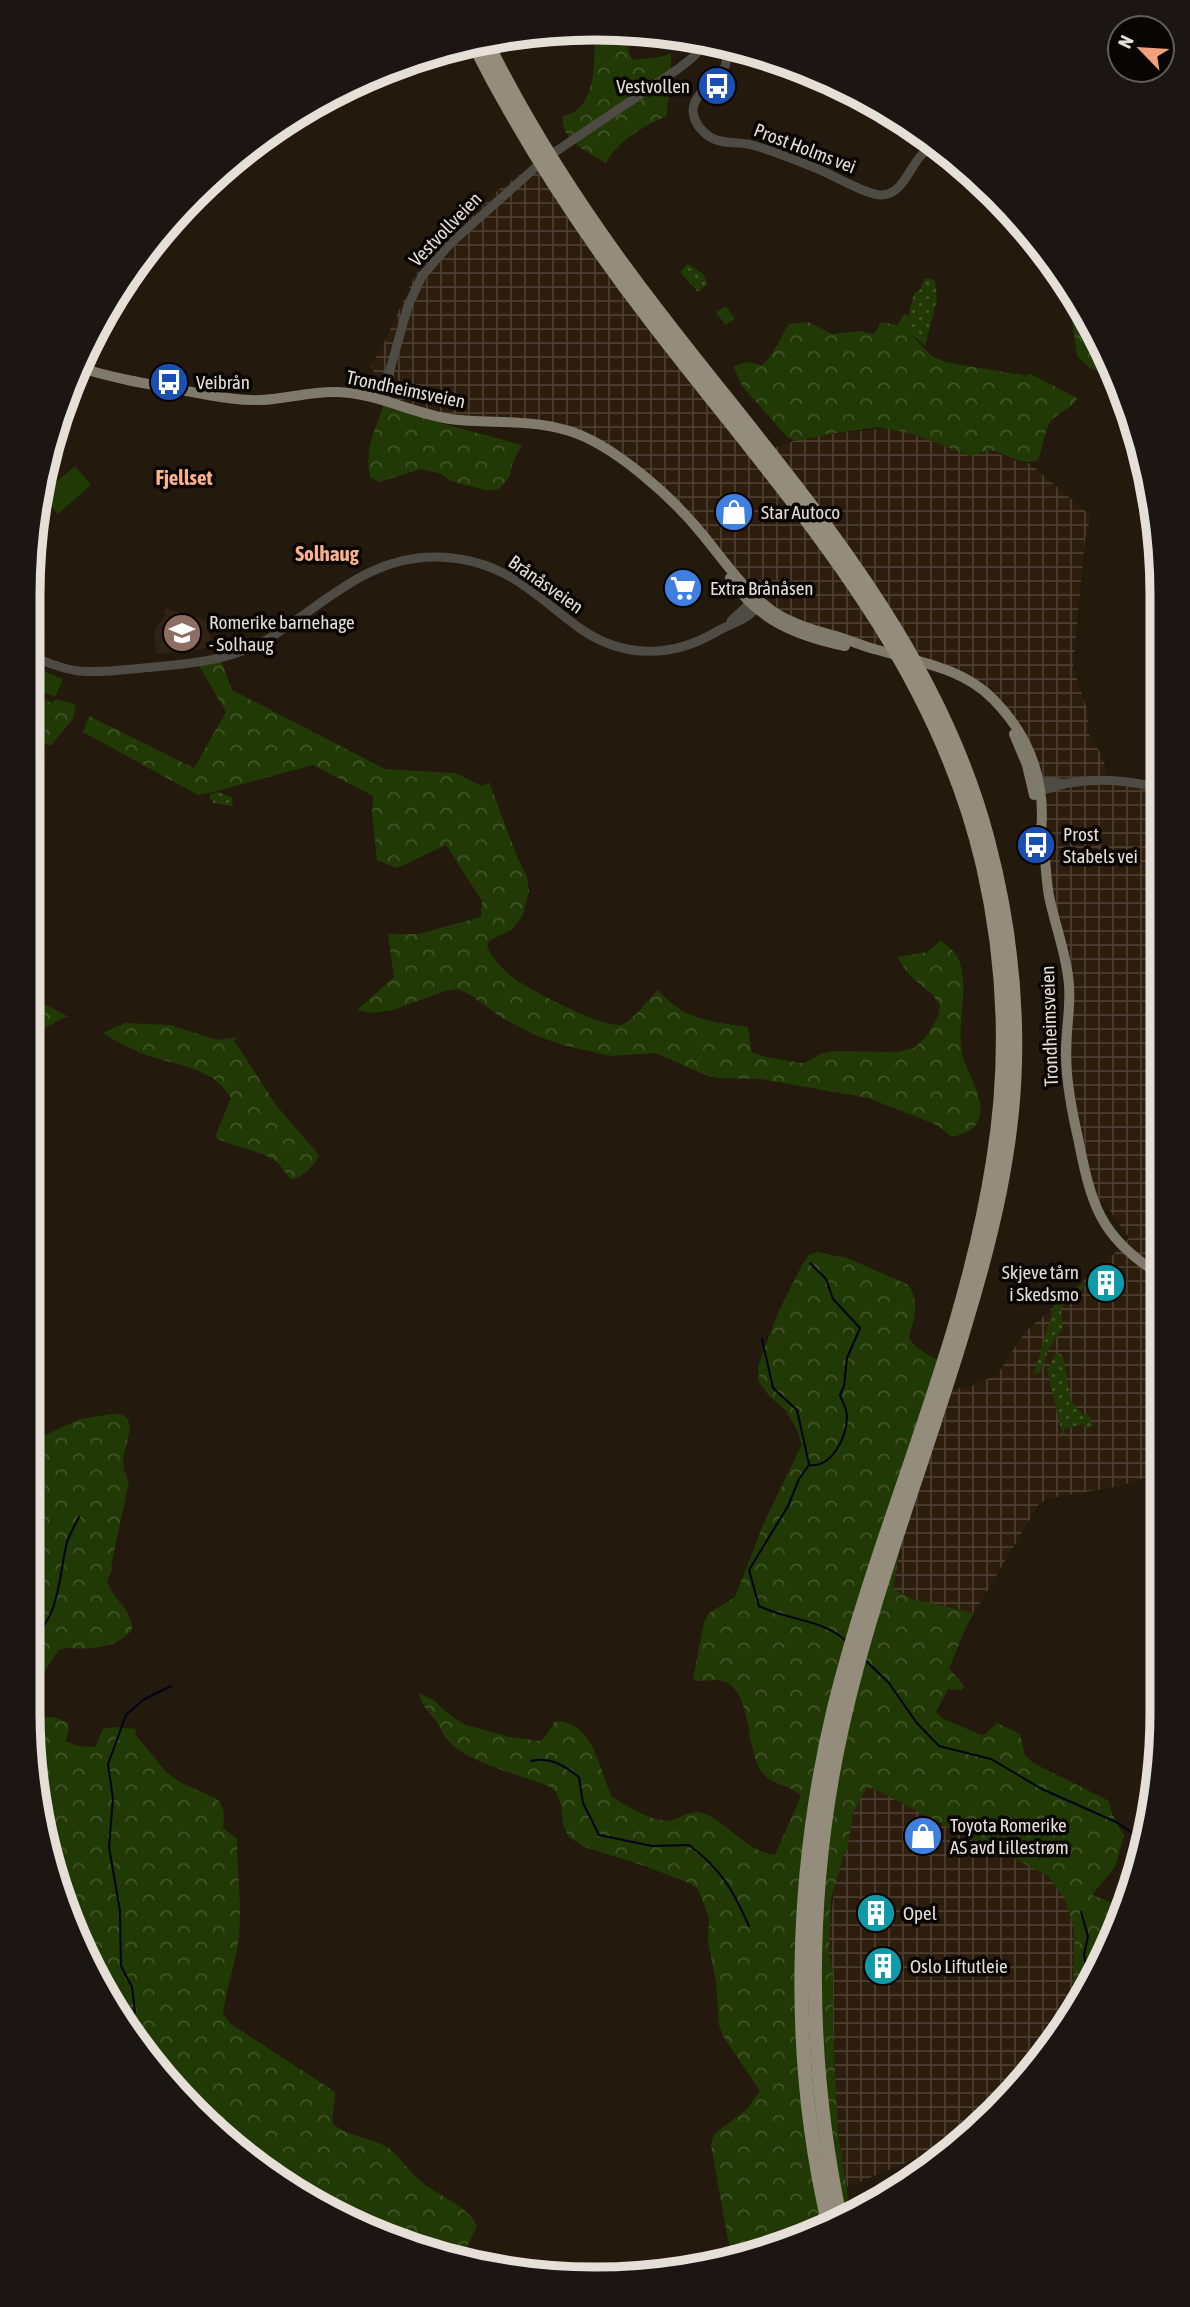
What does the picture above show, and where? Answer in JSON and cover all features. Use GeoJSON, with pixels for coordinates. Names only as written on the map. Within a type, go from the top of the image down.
{"type":"FeatureCollection","features":[{"type":"Feature","properties":{"kind":"highway"},"geometry":{"type":"LineString","coordinates":[[491,50],[533,128],[579,203],[665,321],[828,528],[904,640],[944,716],[968,776],[978,803],[998,880],[1010,962],[1015,1064],[1005,1162],[989,1242],[955,1361],[872,1597]]}},
{"type":"Feature","properties":{"kind":"highway"},"geometry":{"type":"LineString","coordinates":[[479,53],[538,159],[616,275],[816,531],[888,637],[928,710],[950,763],[983,865],[994,920],[1003,1016],[994,1159],[977,1238],[946,1350],[872,1597],[814,1809],[807,1873],[802,2001],[807,2084],[827,2216]]}},
{"type":"Feature","properties":{"kind":"highway"},"geometry":{"type":"LineString","coordinates":[[838,1717],[819,1871],[814,1987],[819,2087],[839,2211]]}},
{"type":"Feature","properties":{"kind":"main road","name":"Trondheimsveien"},"geometry":{"type":"LineString","coordinates":[[88,369],[156,386],[235,399],[263,400],[327,392],[358,394],[443,417],[548,426],[589,438],[657,488],[691,520],[722,560],[734,583],[755,604],[800,626],[936,666],[961,676],[988,694],[1010,720],[1037,787],[1043,818],[1041,833],[1049,897],[1068,975],[1068,1085],[1088,1187],[1101,1218],[1112,1235],[1150,1267]]}},
{"type":"Feature","properties":{"kind":"street"},"geometry":{"type":"LineString","coordinates":[[555,152],[678,69],[700,51]]}},
{"type":"Feature","properties":{"kind":"street","name":"Prost Holms vei"},"geometry":{"type":"LineString","coordinates":[[726,56],[721,74],[697,98],[693,110],[698,125],[713,139],[746,143],[830,173],[871,194],[880,195],[888,194],[898,187],[920,155],[927,151]]}},
{"type":"Feature","properties":{"kind":"street","name":"Vestvollveien"},"geometry":{"type":"LineString","coordinates":[[382,399],[408,306],[422,276],[450,244],[536,167]]}},
{"type":"Feature","properties":{"kind":"street","name":"Brånåsveien"},"geometry":{"type":"LineString","coordinates":[[40,659],[64,668],[86,671],[180,665],[218,659],[242,652],[267,640],[329,595],[363,576],[399,562],[430,557],[467,560],[500,571],[528,588],[588,634],[624,649],[654,652],[680,648],[728,625],[755,604]]}},
{"type":"Feature","properties":{"kind":"street"},"geometry":{"type":"LineString","coordinates":[[1037,787],[1119,780],[1150,786]]}},
{"type":"Feature","properties":{"kind":"shaded area"},"geometry":{"type":"Polygon","coordinates":[[[543,159],[755,455],[804,437],[887,428],[913,434],[970,456],[989,450],[1021,463],[1029,463],[1091,516],[1085,539],[1073,667],[1088,712],[1088,733],[1103,757],[1108,781],[1150,786],[1150,1476],[1120,1486],[1050,1498],[1039,1504],[974,1613],[913,1599],[893,1589],[900,1549],[953,1389],[969,1387],[997,1375],[1024,1333],[1129,1238],[1104,1202],[1095,1209],[1067,1081],[1070,982],[1051,898],[1040,792],[1008,716],[978,688],[941,670],[761,607],[655,484],[572,429],[454,419],[385,397],[371,366],[415,275],[448,235],[504,185],[543,159]]]}},
{"type":"Feature","properties":{"kind":"shaded area","name":"Romerike barnehage - Solhaug"},"geometry":{"type":"Polygon","coordinates":[[[168,609],[205,620],[212,640],[209,641],[211,648],[156,654],[154,631],[166,614],[163,611],[168,609]]]}},
{"type":"Feature","properties":{"kind":"shaded area"},"geometry":{"type":"Polygon","coordinates":[[[867,1787],[877,1790],[1048,1876],[1065,1900],[1074,1927],[1073,1992],[1035,2050],[1012,2078],[961,2129],[934,2151],[847,2187],[838,2132],[833,1972],[829,1936],[835,1883],[847,1851],[853,1813],[867,1787]]]}},
{"type":"Feature","properties":{"kind":"green space"},"geometry":{"type":"Polygon","coordinates":[[[595,40],[627,41],[630,56],[634,60],[671,53],[671,82],[666,116],[624,141],[606,163],[577,145],[563,125],[563,116],[574,112],[583,104],[588,93],[592,81],[595,40]]]}},
{"type":"Feature","properties":{"kind":"green space"},"geometry":{"type":"Polygon","coordinates":[[[688,264],[703,274],[708,284],[698,292],[680,272],[688,264]]]}},
{"type":"Feature","properties":{"kind":"green space"},"geometry":{"type":"Polygon","coordinates":[[[925,278],[935,280],[937,299],[925,346],[908,331],[913,297],[915,292],[920,290],[925,278]]]}},
{"type":"Feature","properties":{"kind":"green space"},"geometry":{"type":"Polygon","coordinates":[[[726,306],[735,319],[725,325],[716,312],[726,306]]]}},
{"type":"Feature","properties":{"kind":"green space"},"geometry":{"type":"Polygon","coordinates":[[[904,314],[909,316],[908,331],[931,356],[946,362],[1027,376],[1029,373],[1077,398],[1051,421],[1038,460],[1019,461],[989,450],[970,456],[913,434],[880,427],[795,441],[788,438],[743,387],[733,367],[746,362],[762,365],[774,351],[789,324],[808,322],[832,334],[859,331],[874,334],[881,322],[898,325],[904,314]]]}},
{"type":"Feature","properties":{"kind":"green space"},"geometry":{"type":"Polygon","coordinates":[[[1076,319],[1102,373],[1090,368],[1077,356],[1072,321],[1076,319]]]}},
{"type":"Feature","properties":{"kind":"green space"},"geometry":{"type":"Polygon","coordinates":[[[384,404],[437,422],[522,445],[512,464],[510,476],[498,490],[465,485],[451,481],[439,473],[421,469],[379,482],[370,477],[369,448],[384,404]]]}},
{"type":"Feature","properties":{"kind":"green space"},"geometry":{"type":"Polygon","coordinates":[[[75,466],[91,485],[58,514],[48,503],[51,486],[75,466]]]}},
{"type":"Feature","properties":{"kind":"green space"},"geometry":{"type":"Polygon","coordinates":[[[221,660],[232,690],[385,769],[455,773],[482,786],[489,782],[527,876],[529,891],[523,915],[513,929],[489,941],[487,947],[511,976],[549,999],[601,1022],[623,1024],[658,990],[688,1014],[710,1021],[748,1027],[752,1052],[765,1057],[802,1063],[822,1053],[835,1051],[897,1052],[914,1048],[925,1038],[938,1017],[940,1006],[933,995],[910,976],[897,957],[927,952],[941,940],[956,954],[962,971],[962,1053],[981,1107],[976,1124],[965,1133],[952,1137],[937,1125],[868,1098],[760,1079],[718,1078],[656,1053],[610,1056],[559,1044],[502,1018],[469,994],[457,989],[393,1010],[373,1013],[357,1010],[394,977],[388,934],[418,934],[481,917],[482,901],[446,845],[397,868],[377,860],[372,814],[373,796],[313,765],[198,795],[83,732],[89,716],[194,768],[226,712],[199,666],[221,660]]]}},
{"type":"Feature","properties":{"kind":"green space"},"geometry":{"type":"Polygon","coordinates":[[[40,670],[63,679],[55,697],[40,691],[40,670]]]}},
{"type":"Feature","properties":{"kind":"green space"},"geometry":{"type":"Polygon","coordinates":[[[40,698],[52,703],[56,699],[76,705],[73,719],[51,745],[40,744],[40,698]]]}},
{"type":"Feature","properties":{"kind":"green space"},"geometry":{"type":"Polygon","coordinates":[[[218,792],[233,798],[232,806],[213,803],[213,800],[209,799],[210,794],[218,792]]]}},
{"type":"Feature","properties":{"kind":"green space"},"geometry":{"type":"Polygon","coordinates":[[[40,1002],[69,1017],[65,1017],[43,1029],[40,1026],[40,1002]]]}},
{"type":"Feature","properties":{"kind":"green space"},"geometry":{"type":"Polygon","coordinates":[[[125,1023],[170,1025],[217,1040],[238,1037],[234,1040],[276,1105],[319,1155],[314,1164],[293,1180],[274,1160],[215,1137],[231,1098],[225,1089],[200,1071],[145,1054],[103,1033],[125,1023]]]}},
{"type":"Feature","properties":{"kind":"green space"},"geometry":{"type":"Polygon","coordinates":[[[817,1252],[847,1258],[909,1285],[915,1305],[909,1338],[922,1351],[948,1365],[918,1493],[900,1549],[893,1589],[913,1599],[974,1613],[949,1668],[965,1687],[961,1690],[948,1689],[936,1712],[942,1718],[981,1735],[997,1723],[1020,1734],[1025,1755],[1033,1763],[1109,1801],[1112,1814],[1124,1836],[1115,1867],[1092,1895],[1115,1904],[1093,1957],[1073,1992],[1074,1927],[1065,1900],[1048,1876],[867,1787],[853,1813],[847,1851],[831,1899],[829,1953],[833,1972],[838,2132],[849,2205],[807,2225],[731,2250],[711,2145],[714,2134],[746,2110],[760,2091],[723,2036],[719,2025],[716,1982],[708,1943],[709,1918],[698,1889],[642,1865],[584,1847],[569,1837],[563,1825],[561,1805],[556,1792],[550,1787],[480,1762],[455,1747],[425,1708],[419,1693],[466,1725],[509,1737],[540,1741],[555,1721],[568,1723],[579,1729],[587,1738],[612,1797],[641,1813],[666,1821],[695,1812],[708,1815],[753,1847],[775,1855],[801,1796],[765,1776],[761,1771],[756,1761],[744,1709],[734,1688],[721,1681],[693,1680],[704,1622],[709,1613],[735,1597],[763,1525],[802,1444],[786,1411],[769,1396],[759,1382],[758,1366],[777,1315],[809,1255],[817,1252]]]}},
{"type":"Feature","properties":{"kind":"green space"},"geometry":{"type":"Polygon","coordinates":[[[1088,1279],[1092,1280],[1061,1308],[1063,1329],[1049,1348],[1040,1373],[1034,1374],[1054,1306],[1088,1279]]]}},
{"type":"Feature","properties":{"kind":"green space"},"geometry":{"type":"Polygon","coordinates":[[[1058,1353],[1063,1356],[1071,1401],[1083,1415],[1089,1414],[1093,1426],[1086,1430],[1084,1424],[1064,1429],[1064,1434],[1058,1435],[1062,1432],[1047,1371],[1058,1353]]]}},
{"type":"Feature","properties":{"kind":"green space"},"geometry":{"type":"Polygon","coordinates":[[[121,1414],[128,1419],[130,1429],[123,1459],[129,1482],[111,1566],[113,1567],[107,1581],[126,1611],[132,1630],[109,1645],[59,1650],[40,1678],[40,1437],[80,1419],[121,1414]]]}},
{"type":"Feature","properties":{"kind":"green space"},"geometry":{"type":"Polygon","coordinates":[[[54,1717],[68,1723],[66,1741],[78,1746],[95,1747],[103,1729],[136,1729],[135,1734],[167,1773],[220,1802],[224,1813],[223,1828],[237,1839],[240,1905],[238,1944],[223,2014],[231,2024],[335,2092],[333,2124],[388,2148],[421,2182],[465,2211],[477,2226],[465,2251],[383,2225],[350,2210],[287,2173],[229,2129],[178,2078],[155,2050],[97,1957],[70,1890],[51,1820],[41,1748],[40,1718],[54,1717]]]}},
{"type":"Feature","properties":{"kind":"waterway"},"geometry":{"type":"LineString","coordinates":[[810,1263],[826,1279],[833,1299],[860,1328],[847,1358],[844,1386],[840,1395],[847,1413],[846,1424],[837,1450],[825,1462],[809,1465],[799,1479],[788,1506],[749,1570],[759,1606],[826,1628],[845,1640]]}},
{"type":"Feature","properties":{"kind":"waterway"},"geometry":{"type":"LineString","coordinates":[[762,1339],[773,1388],[797,1410],[809,1464]]}},
{"type":"Feature","properties":{"kind":"waterway"},"geometry":{"type":"LineString","coordinates":[[40,1632],[52,1609],[67,1542],[79,1517]]}},
{"type":"Feature","properties":{"kind":"waterway"},"geometry":{"type":"LineString","coordinates":[[866,1661],[889,1683],[916,1722],[939,1746],[991,1759],[1042,1789],[1116,1822],[1136,1835]]}},
{"type":"Feature","properties":{"kind":"waterway"},"geometry":{"type":"LineString","coordinates":[[133,2018],[135,2012],[132,1987],[121,1966],[120,1911],[109,1847],[113,1799],[108,1764],[126,1715],[143,1700],[171,1686]]}},
{"type":"Feature","properties":{"kind":"waterway"},"geometry":{"type":"LineString","coordinates":[[531,1761],[551,1761],[579,1777],[583,1803],[599,1835],[652,1846],[689,1845],[710,1863],[725,1881],[749,1926]]}},
{"type":"Feature","properties":{"kind":"waterway"},"geometry":{"type":"LineString","coordinates":[[1081,1912],[1088,1936],[1084,1955],[1086,1969]]}},
{"type":"Feature","properties":{"kind":"place","name":"Vestvollen"},"geometry":{"type":"Point","coordinates":[717,86]}},
{"type":"Feature","properties":{"kind":"place","name":"Veibrån"},"geometry":{"type":"Point","coordinates":[169,382]}},
{"type":"Feature","properties":{"kind":"place","name":"Star Autoco"},"geometry":{"type":"Point","coordinates":[734,512]}},
{"type":"Feature","properties":{"kind":"place","name":"Extra Brånåsen"},"geometry":{"type":"Point","coordinates":[683,588]}},
{"type":"Feature","properties":{"kind":"place","name":"Romerike barnehage - Solhaug"},"geometry":{"type":"Point","coordinates":[182,633]}},
{"type":"Feature","properties":{"kind":"place","name":"Prost Stabels vei"},"geometry":{"type":"Point","coordinates":[1036,845]}},
{"type":"Feature","properties":{"kind":"place","name":"Skjeve tårn i Skedsmo"},"geometry":{"type":"Point","coordinates":[1106,1283]}},
{"type":"Feature","properties":{"kind":"place","name":"Toyota Romerike AS avd Lillestrøm"},"geometry":{"type":"Point","coordinates":[923,1836]}},
{"type":"Feature","properties":{"kind":"place","name":"Opel"},"geometry":{"type":"Point","coordinates":[876,1913]}},
{"type":"Feature","properties":{"kind":"place","name":"Oslo Liftutleie"},"geometry":{"type":"Point","coordinates":[883,1966]}},
{"type":"Feature","properties":{"kind":"district","name":"Fjellset"},"geometry":{"type":"Point","coordinates":[184,478]}},
{"type":"Feature","properties":{"kind":"district","name":"Solhaug"},"geometry":{"type":"Point","coordinates":[327,554]}}]}
